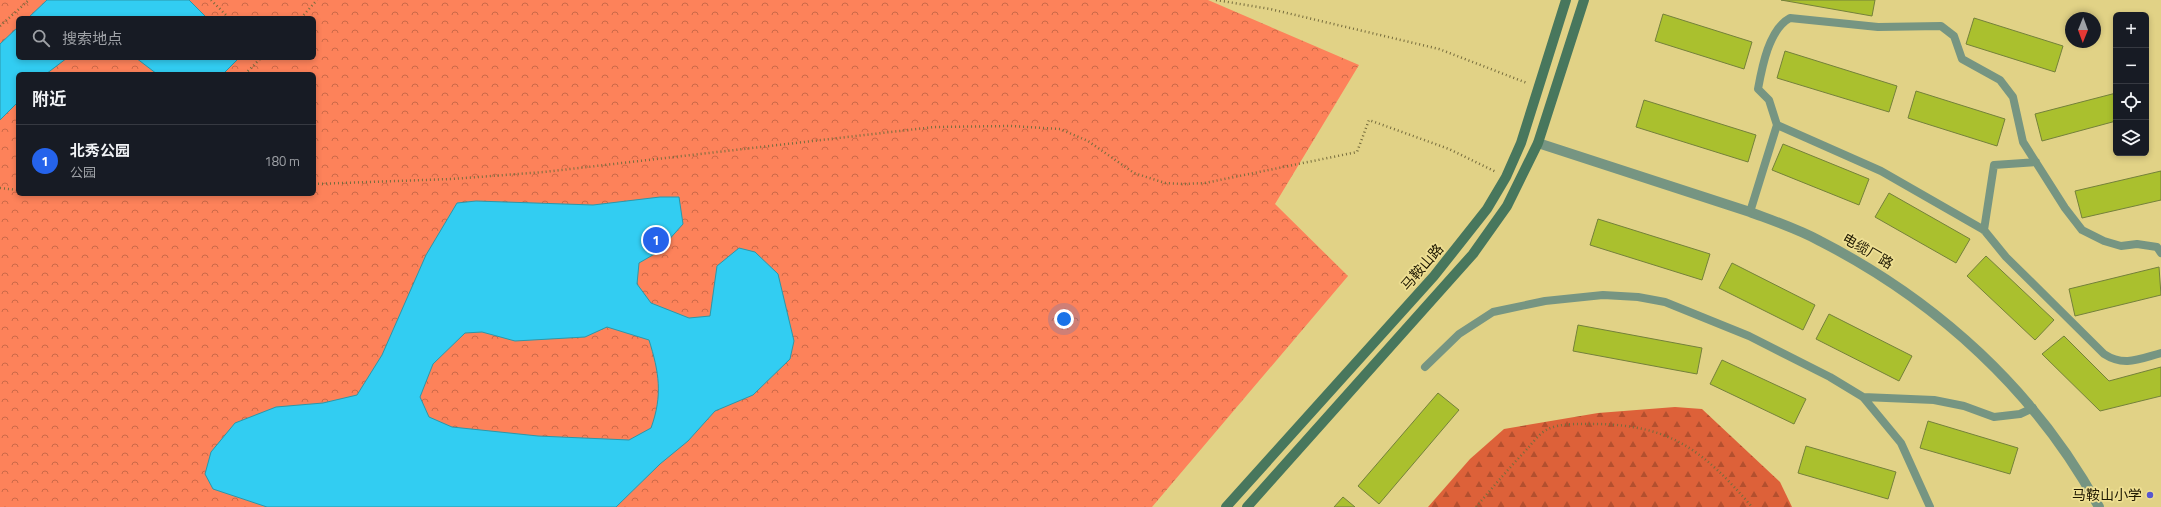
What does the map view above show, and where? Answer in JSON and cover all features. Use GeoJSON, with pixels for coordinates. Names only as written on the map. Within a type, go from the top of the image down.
{"type":"FeatureCollection","features":[{"type":"Feature","properties":{"kind":"main road","name":"马鞍山路"},"geometry":{"type":"LineString","coordinates":[[1226,507],[1438,271],[1487,209],[1506,177],[1521,143],[1566,0]]}},
{"type":"Feature","properties":{"kind":"main road","name":"马鞍山路"},"geometry":{"type":"LineString","coordinates":[[1247,507],[1473,254],[1507,206],[1538,144],[1584,0]]}},
{"type":"Feature","properties":{"kind":"street","name":"电缆厂路"},"geometry":{"type":"LineString","coordinates":[[1538,144],[1750,212],[1820,240],[1889,280],[1947,323],[1999,370],[2033,408],[2086,484],[2099,507]]}},
{"type":"Feature","properties":{"kind":"lane"},"geometry":{"type":"LineString","coordinates":[[1750,212],[1777,125],[1769,100],[1758,89],[1764,58],[1781,22],[1790,18],[1878,27],[1941,26],[1954,36],[1962,59],[2000,80],[2013,97],[2023,142],[2065,208],[2082,230],[2104,241],[2121,246],[2137,244],[2157,248],[2161,253]]}},
{"type":"Feature","properties":{"kind":"lane"},"geometry":{"type":"LineString","coordinates":[[1777,125],[1881,171],[1984,230],[2006,257],[2104,354],[2114,361],[2127,362],[2161,353]]}},
{"type":"Feature","properties":{"kind":"lane"},"geometry":{"type":"LineString","coordinates":[[1984,230],[1994,165],[2036,162]]}},
{"type":"Feature","properties":{"kind":"lane"},"geometry":{"type":"LineString","coordinates":[[1426,367],[1459,334],[1493,312],[1545,301],[1603,296],[1638,297],[1665,302],[1749,336],[1830,377],[1863,397],[1901,444],[1930,507]]}},
{"type":"Feature","properties":{"kind":"lane"},"geometry":{"type":"LineString","coordinates":[[1863,397],[1934,400],[1964,406],[1994,417],[2020,414],[2033,408]]}},
{"type":"Feature","properties":{"kind":"path"},"geometry":{"type":"LineString","coordinates":[[0,26],[29,0]]}},
{"type":"Feature","properties":{"kind":"path"},"geometry":{"type":"LineString","coordinates":[[211,0],[227,16]]}},
{"type":"Feature","properties":{"kind":"path"},"geometry":{"type":"LineString","coordinates":[[303,16],[318,0]]}},
{"type":"Feature","properties":{"kind":"path"},"geometry":{"type":"LineString","coordinates":[[1216,0],[1270,9],[1439,49],[1539,88]]}},
{"type":"Feature","properties":{"kind":"path"},"geometry":{"type":"LineString","coordinates":[[247,72],[259,60]]}},
{"type":"Feature","properties":{"kind":"path"},"geometry":{"type":"LineString","coordinates":[[316,184],[452,179],[544,172],[914,128],[1011,126],[1040,126],[1074,134],[1102,149],[1134,173],[1165,183],[1205,183],[1357,152],[1369,120],[1449,149],[1506,177]]}},
{"type":"Feature","properties":{"kind":"path"},"geometry":{"type":"LineString","coordinates":[[0,188],[16,190]]}},
{"type":"Feature","properties":{"kind":"path"},"geometry":{"type":"LineString","coordinates":[[1476,507],[1517,459],[1547,429],[1564,425],[1616,424],[1644,428],[1673,438],[1696,453],[1728,479],[1752,507]]}},
{"type":"Feature","properties":{"kind":"green space"},"geometry":{"type":"Polygon","coordinates":[[[0,0],[1208,0],[1359,65],[1275,204],[1348,276],[1152,507],[0,507],[0,0]]]}},
{"type":"Feature","properties":{"kind":"green space"},"geometry":{"type":"Polygon","coordinates":[[[1675,407],[1702,409],[1780,482],[1792,507],[1428,507],[1470,459],[1504,429],[1598,413],[1675,407]]]}},
{"type":"Feature","properties":{"kind":"water"},"geometry":{"type":"Polygon","coordinates":[[[47,0],[189,0],[205,16],[30,16],[47,0]]]}},
{"type":"Feature","properties":{"kind":"water"},"geometry":{"type":"Polygon","coordinates":[[[16,29],[16,60],[64,60],[49,72],[16,72],[16,104],[0,120],[0,44],[16,29]]]}},
{"type":"Feature","properties":{"kind":"water"},"geometry":{"type":"Polygon","coordinates":[[[139,60],[237,60],[225,72],[154,72],[139,60]]]}},
{"type":"Feature","properties":{"kind":"water"},"geometry":{"type":"Polygon","coordinates":[[[660,197],[679,197],[683,224],[658,252],[639,263],[637,284],[651,303],[689,318],[710,316],[717,266],[739,248],[755,252],[778,274],[794,341],[790,359],[753,395],[715,411],[688,441],[660,464],[616,507],[267,507],[213,489],[205,474],[211,452],[235,423],[276,407],[323,403],[357,395],[382,355],[426,255],[457,203],[476,201],[593,205],[660,197]],[[607,327],[585,337],[515,341],[482,332],[465,333],[433,364],[420,397],[429,417],[452,427],[538,436],[629,440],[651,428],[655,416],[658,384],[655,363],[649,340],[607,327]]]}},
{"type":"Feature","properties":{"kind":"building"},"geometry":{"type":"Polygon","coordinates":[[[1781,0],[1875,0],[1872,16],[1781,0]]]}},
{"type":"Feature","properties":{"kind":"building"},"geometry":{"type":"Polygon","coordinates":[[[1663,14],[1752,42],[1744,69],[1655,41],[1663,14]]]}},
{"type":"Feature","properties":{"kind":"building"},"geometry":{"type":"Polygon","coordinates":[[[1974,18],[2063,46],[2055,72],[1966,44],[1974,18]]]}},
{"type":"Feature","properties":{"kind":"building"},"geometry":{"type":"Polygon","coordinates":[[[1785,51],[1897,86],[1889,112],[1777,78],[1785,51]]]}},
{"type":"Feature","properties":{"kind":"building"},"geometry":{"type":"Polygon","coordinates":[[[1916,91],[2005,119],[1997,146],[1908,118],[1916,91]]]}},
{"type":"Feature","properties":{"kind":"building"},"geometry":{"type":"Polygon","coordinates":[[[2113,94],[2113,122],[2042,141],[2035,114],[2113,94]]]}},
{"type":"Feature","properties":{"kind":"building"},"geometry":{"type":"Polygon","coordinates":[[[1644,100],[1756,135],[1748,162],[1636,127],[1644,100]]]}},
{"type":"Feature","properties":{"kind":"building"},"geometry":{"type":"Polygon","coordinates":[[[1783,144],[1869,179],[1859,205],[1772,170],[1783,144]]]}},
{"type":"Feature","properties":{"kind":"building"},"geometry":{"type":"Polygon","coordinates":[[[2161,171],[2161,200],[2082,218],[2075,191],[2161,171]]]}},
{"type":"Feature","properties":{"kind":"building"},"geometry":{"type":"Polygon","coordinates":[[[1889,193],[1970,239],[1956,263],[1875,217],[1889,193]]]}},
{"type":"Feature","properties":{"kind":"building"},"geometry":{"type":"Polygon","coordinates":[[[1598,219],[1710,254],[1702,280],[1590,245],[1598,219]]]}},
{"type":"Feature","properties":{"kind":"building"},"geometry":{"type":"Polygon","coordinates":[[[1986,256],[2054,320],[2035,340],[1967,276],[1986,256]]]}},
{"type":"Feature","properties":{"kind":"building"},"geometry":{"type":"Polygon","coordinates":[[[1732,263],[1815,305],[1803,330],[1719,288],[1732,263]]]}},
{"type":"Feature","properties":{"kind":"building"},"geometry":{"type":"Polygon","coordinates":[[[2159,267],[2161,295],[2075,316],[2069,289],[2159,267]]]}},
{"type":"Feature","properties":{"kind":"building"},"geometry":{"type":"Polygon","coordinates":[[[1829,314],[1912,356],[1899,381],[1816,339],[1829,314]]]}},
{"type":"Feature","properties":{"kind":"building"},"geometry":{"type":"Polygon","coordinates":[[[1578,325],[1702,348],[1697,374],[1573,351],[1578,325]]]}},
{"type":"Feature","properties":{"kind":"building"},"geometry":{"type":"Polygon","coordinates":[[[2064,336],[2109,381],[2161,367],[2161,396],[2100,411],[2042,354],[2064,336]]]}},
{"type":"Feature","properties":{"kind":"building"},"geometry":{"type":"Polygon","coordinates":[[[1722,360],[1806,399],[1794,424],[1710,384],[1722,360]]]}},
{"type":"Feature","properties":{"kind":"building"},"geometry":{"type":"Polygon","coordinates":[[[1438,393],[1459,410],[1379,504],[1358,486],[1438,393]]]}},
{"type":"Feature","properties":{"kind":"building"},"geometry":{"type":"Polygon","coordinates":[[[1928,421],[2018,448],[2010,474],[1920,448],[1928,421]]]}},
{"type":"Feature","properties":{"kind":"building"},"geometry":{"type":"Polygon","coordinates":[[[1806,446],[1896,472],[1888,499],[1798,473],[1806,446]]]}},
{"type":"Feature","properties":{"kind":"building"},"geometry":{"type":"Polygon","coordinates":[[[1343,497],[1355,507],[1334,507],[1343,497]]]}},
{"type":"Feature","properties":{"kind":"place","name":"北秀公园"},"geometry":{"type":"Point","coordinates":[656,240]}},
{"type":"Feature","properties":{"kind":"place","name":"马鞍山小学"},"geometry":{"type":"Point","coordinates":[2150,495]}}]}
